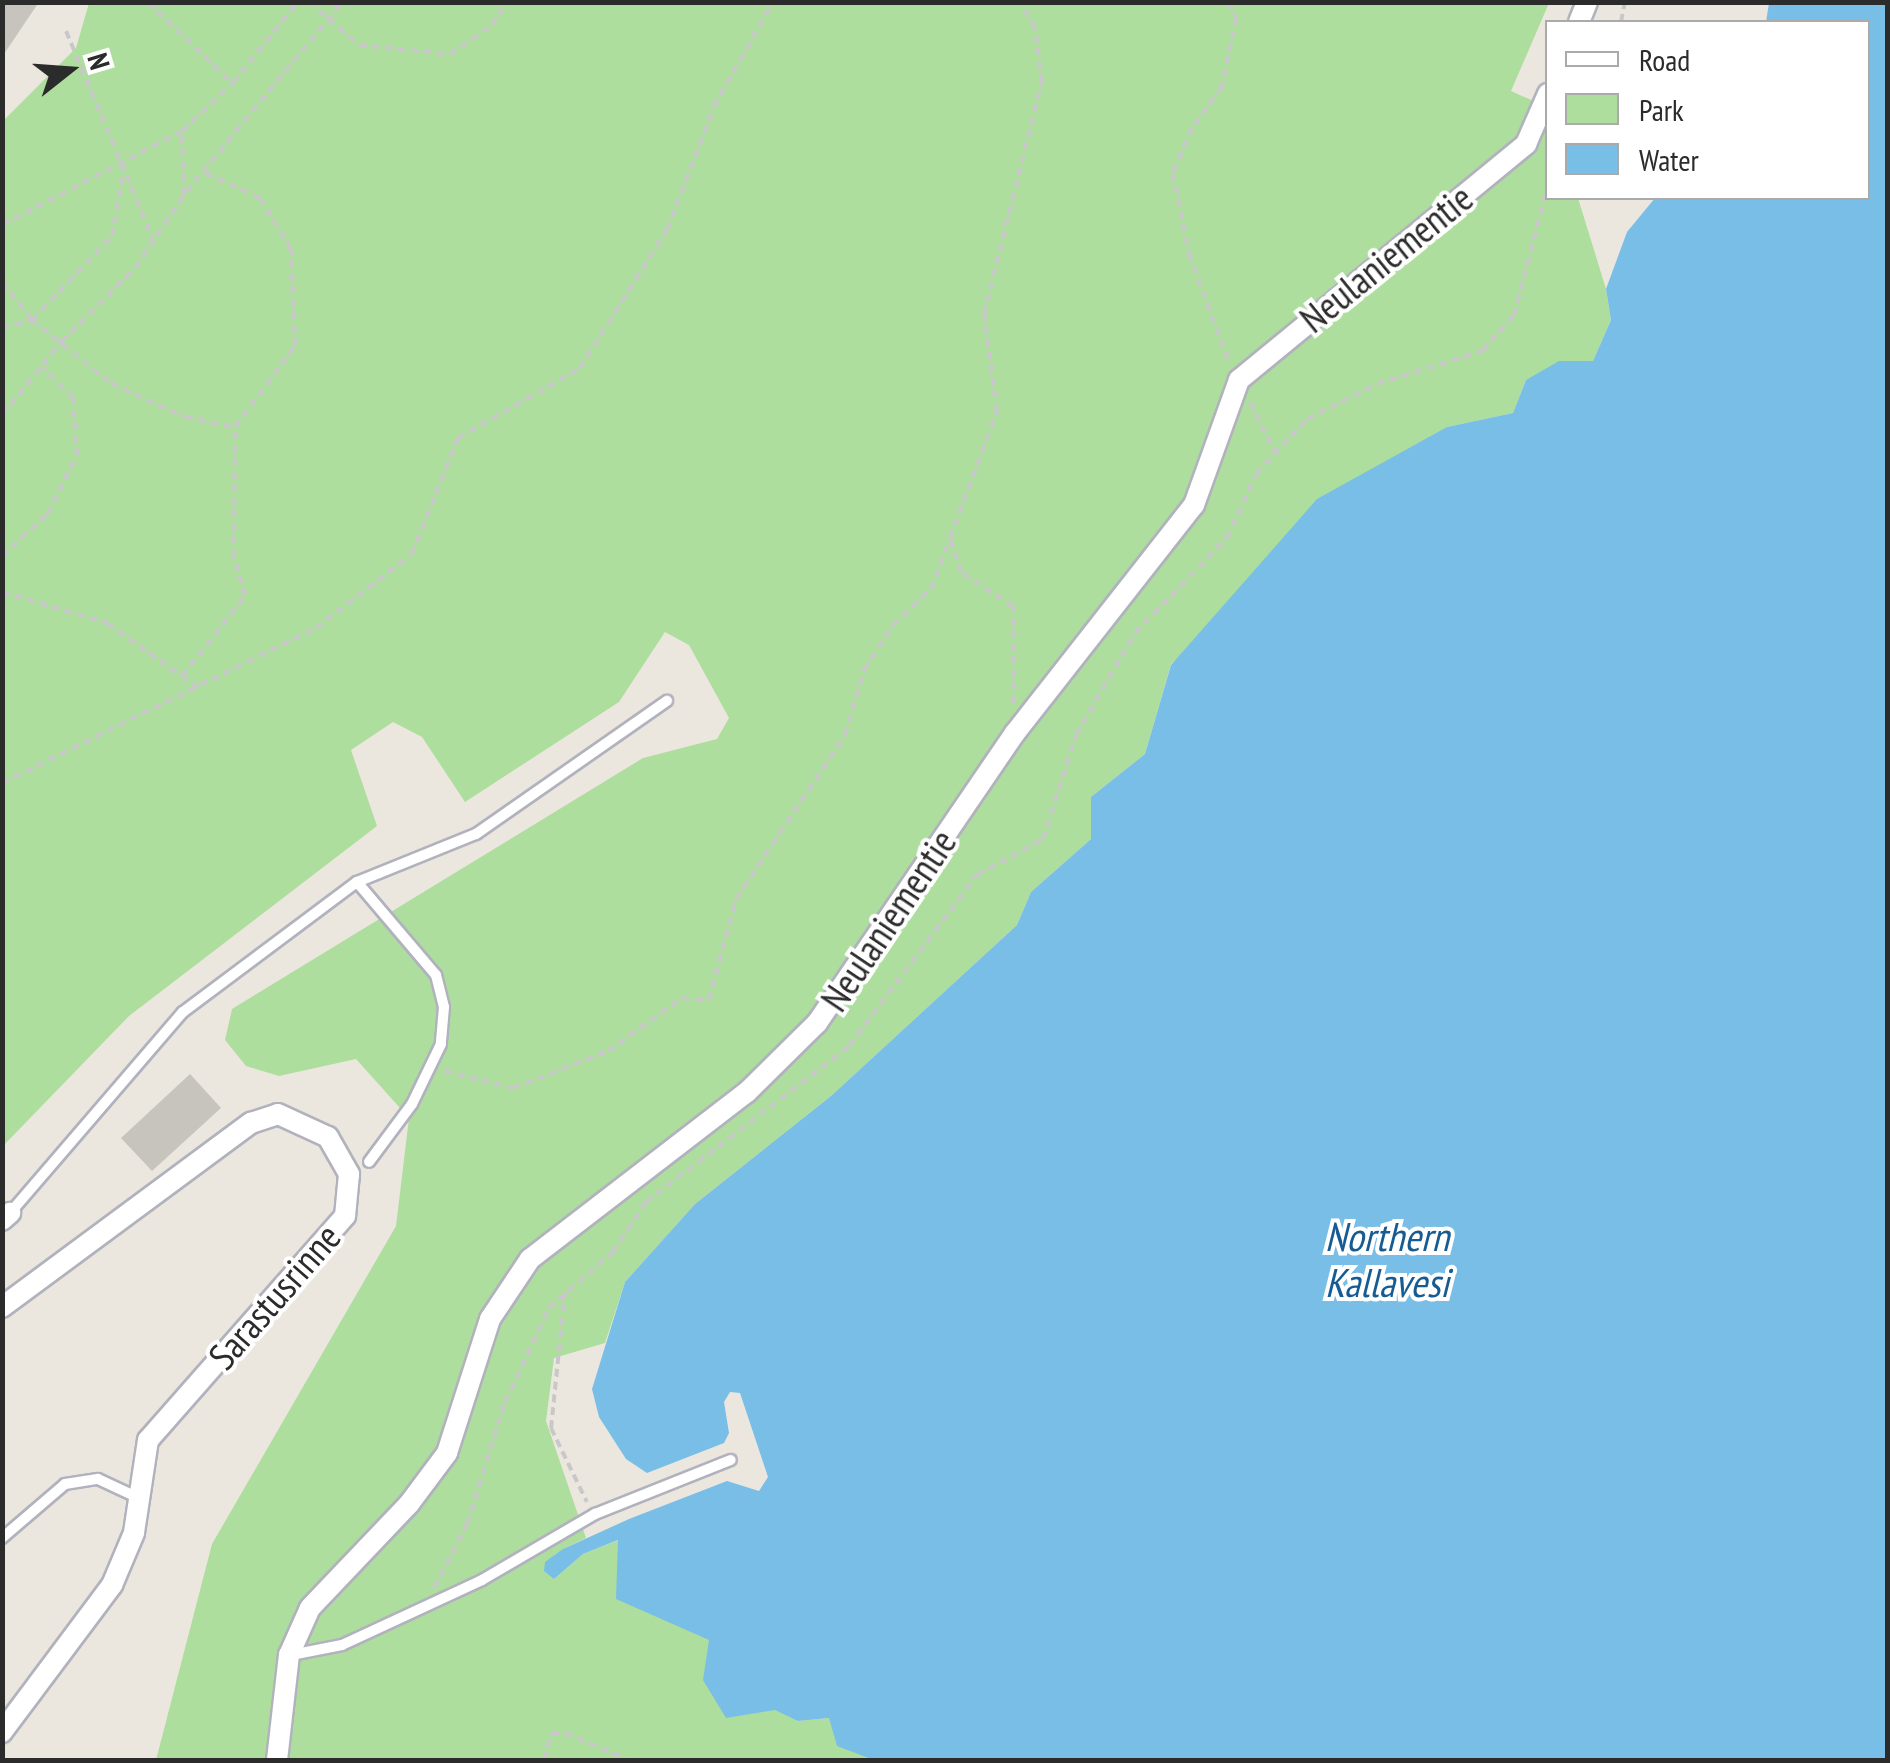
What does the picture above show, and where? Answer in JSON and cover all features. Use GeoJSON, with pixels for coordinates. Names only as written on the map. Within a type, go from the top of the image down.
{"type":"FeatureCollection","features":[{"type":"Feature","properties":{"kind":"street","name":"Neulaniementie"},"geometry":{"type":"LineString","coordinates":[[277,1760],[290,1655],[310,1608],[409,1504],[447,1452],[490,1320],[530,1259],[747,1092],[817,1023],[1014,733],[1194,504],[1239,380],[1526,144],[1545,101]]}},
{"type":"Feature","properties":{"kind":"street","name":"Sarastusrinne"},"geometry":{"type":"LineString","coordinates":[[2,1307],[251,1123],[278,1114],[328,1136],[349,1174],[345,1216],[148,1440],[134,1533],[112,1584],[2,1732]]}},
{"type":"Feature","properties":{"kind":"lane"},"geometry":{"type":"LineString","coordinates":[[6,1216],[183,1012],[357,882],[476,834],[668,701]]}},
{"type":"Feature","properties":{"kind":"lane"},"geometry":{"type":"LineString","coordinates":[[357,882],[436,975],[444,1007],[441,1044],[430,1067],[412,1104],[369,1162]]}},
{"type":"Feature","properties":{"kind":"lane"},"geometry":{"type":"LineString","coordinates":[[290,1655],[342,1646],[595,1514],[731,1460]]}},
{"type":"Feature","properties":{"kind":"lane"},"geometry":{"type":"LineString","coordinates":[[2,1538],[66,1484],[98,1479],[140,1498]]}},
{"type":"Feature","properties":{"kind":"path"},"geometry":{"type":"LineString","coordinates":[[148,2],[232,84]]}},
{"type":"Feature","properties":{"kind":"path"},"geometry":{"type":"LineString","coordinates":[[2,225],[182,131],[232,84],[298,2]]}},
{"type":"Feature","properties":{"kind":"path"},"geometry":{"type":"LineString","coordinates":[[309,2],[359,46],[450,54],[492,25],[506,2]]}},
{"type":"Feature","properties":{"kind":"path"},"geometry":{"type":"LineString","coordinates":[[2,415],[154,240],[184,195],[342,2]]}},
{"type":"Feature","properties":{"kind":"path"},"geometry":{"type":"LineString","coordinates":[[2,782],[200,689],[316,628],[412,554],[458,438],[580,368],[667,230],[714,106],[773,2]]}},
{"type":"Feature","properties":{"kind":"path"},"geometry":{"type":"LineString","coordinates":[[430,1067],[513,1088],[608,1051],[682,998],[709,1000],[736,899],[844,735],[864,670],[893,624],[931,590],[997,411],[984,314],[1042,82],[1036,28],[1021,2]]}},
{"type":"Feature","properties":{"kind":"path"},"geometry":{"type":"LineString","coordinates":[[1228,2],[1236,18],[1222,87],[1192,128],[1173,173],[1212,328],[1275,453]]}},
{"type":"Feature","properties":{"kind":"path"},"geometry":{"type":"LineString","coordinates":[[66,31],[125,159],[154,240]]}},
{"type":"Feature","properties":{"kind":"path"},"geometry":{"type":"LineString","coordinates":[[182,131],[184,195]]}},
{"type":"Feature","properties":{"kind":"path"},"geometry":{"type":"LineString","coordinates":[[2,328],[32,320],[112,236],[125,159]]}},
{"type":"Feature","properties":{"kind":"path"},"geometry":{"type":"LineString","coordinates":[[182,676],[245,596],[234,557],[236,427],[295,346],[290,249],[260,198],[203,172]]}},
{"type":"Feature","properties":{"kind":"path"},"geometry":{"type":"LineString","coordinates":[[425,1606],[467,1524],[505,1402],[549,1308],[613,1252],[646,1202],[848,1046],[977,875],[1043,840],[1076,734],[1134,633],[1227,538],[1256,474],[1306,419],[1377,384],[1482,351],[1514,316],[1545,197]]}},
{"type":"Feature","properties":{"kind":"path"},"geometry":{"type":"LineString","coordinates":[[2,282],[32,320],[111,382],[185,416],[236,427]]}},
{"type":"Feature","properties":{"kind":"path"},"geometry":{"type":"LineString","coordinates":[[2,556],[46,514],[76,456],[73,398],[42,367]]}},
{"type":"Feature","properties":{"kind":"path"},"geometry":{"type":"LineString","coordinates":[[950,538],[960,572],[1012,606],[1014,733]]}},
{"type":"Feature","properties":{"kind":"path"},"geometry":{"type":"LineString","coordinates":[[2,592],[108,623],[200,689]]}},
{"type":"Feature","properties":{"kind":"path"},"geometry":{"type":"LineString","coordinates":[[564,1291],[551,1428],[563,1464],[595,1514]]}},
{"type":"Feature","properties":{"kind":"path"},"geometry":{"type":"LineString","coordinates":[[544,1760],[551,1733],[565,1733],[630,1760]]}},
{"type":"Feature","properties":{"kind":"green space"},"geometry":{"type":"Polygon","coordinates":[[[89,3],[1549,3],[1511,91],[1545,106],[1545,200],[1579,200],[1606,289],[1611,320],[1593,361],[1526,380],[1513,413],[1447,427],[1171,664],[1145,754],[1091,797],[1091,839],[1031,892],[1017,925],[831,1096],[695,1204],[625,1282],[605,1343],[554,1358],[546,1421],[586,1538],[563,1549],[554,1579],[583,1554],[619,1540],[798,1721],[829,1718],[874,1760],[156,1760],[212,1544],[396,1226],[409,1118],[356,1059],[279,1076],[246,1066],[225,1040],[232,1009],[643,758],[717,739],[729,718],[689,645],[665,632],[619,702],[465,802],[422,737],[393,722],[351,750],[377,826],[129,1016],[3,1146],[3,121],[76,48],[89,3]]]}},
{"type":"Feature","properties":{"kind":"water","name":"Northern Kallavesi"},"geometry":{"type":"Polygon","coordinates":[[[1769,3],[1887,3],[1887,1759],[874,1760],[837,1746],[829,1718],[798,1721],[775,1710],[726,1718],[703,1680],[709,1640],[616,1599],[618,1540],[583,1554],[554,1579],[544,1571],[545,1562],[563,1549],[629,1519],[727,1481],[759,1491],[768,1477],[740,1393],[730,1392],[724,1402],[729,1433],[724,1443],[647,1473],[626,1459],[599,1417],[592,1389],[625,1282],[695,1204],[831,1096],[1017,925],[1031,892],[1091,839],[1091,797],[1145,754],[1171,665],[1317,499],[1447,427],[1513,413],[1526,380],[1559,361],[1593,361],[1611,320],[1606,289],[1627,232],[1653,200],[1870,200],[1870,20],[1766,20],[1769,3]]]}},
{"type":"Feature","properties":{"kind":"building"},"geometry":{"type":"Polygon","coordinates":[[[2,2],[39,2],[2,57],[2,2]]]}},
{"type":"Feature","properties":{"kind":"building"},"geometry":{"type":"Polygon","coordinates":[[[190,1074],[221,1108],[152,1171],[121,1138],[190,1074]]]}}]}
